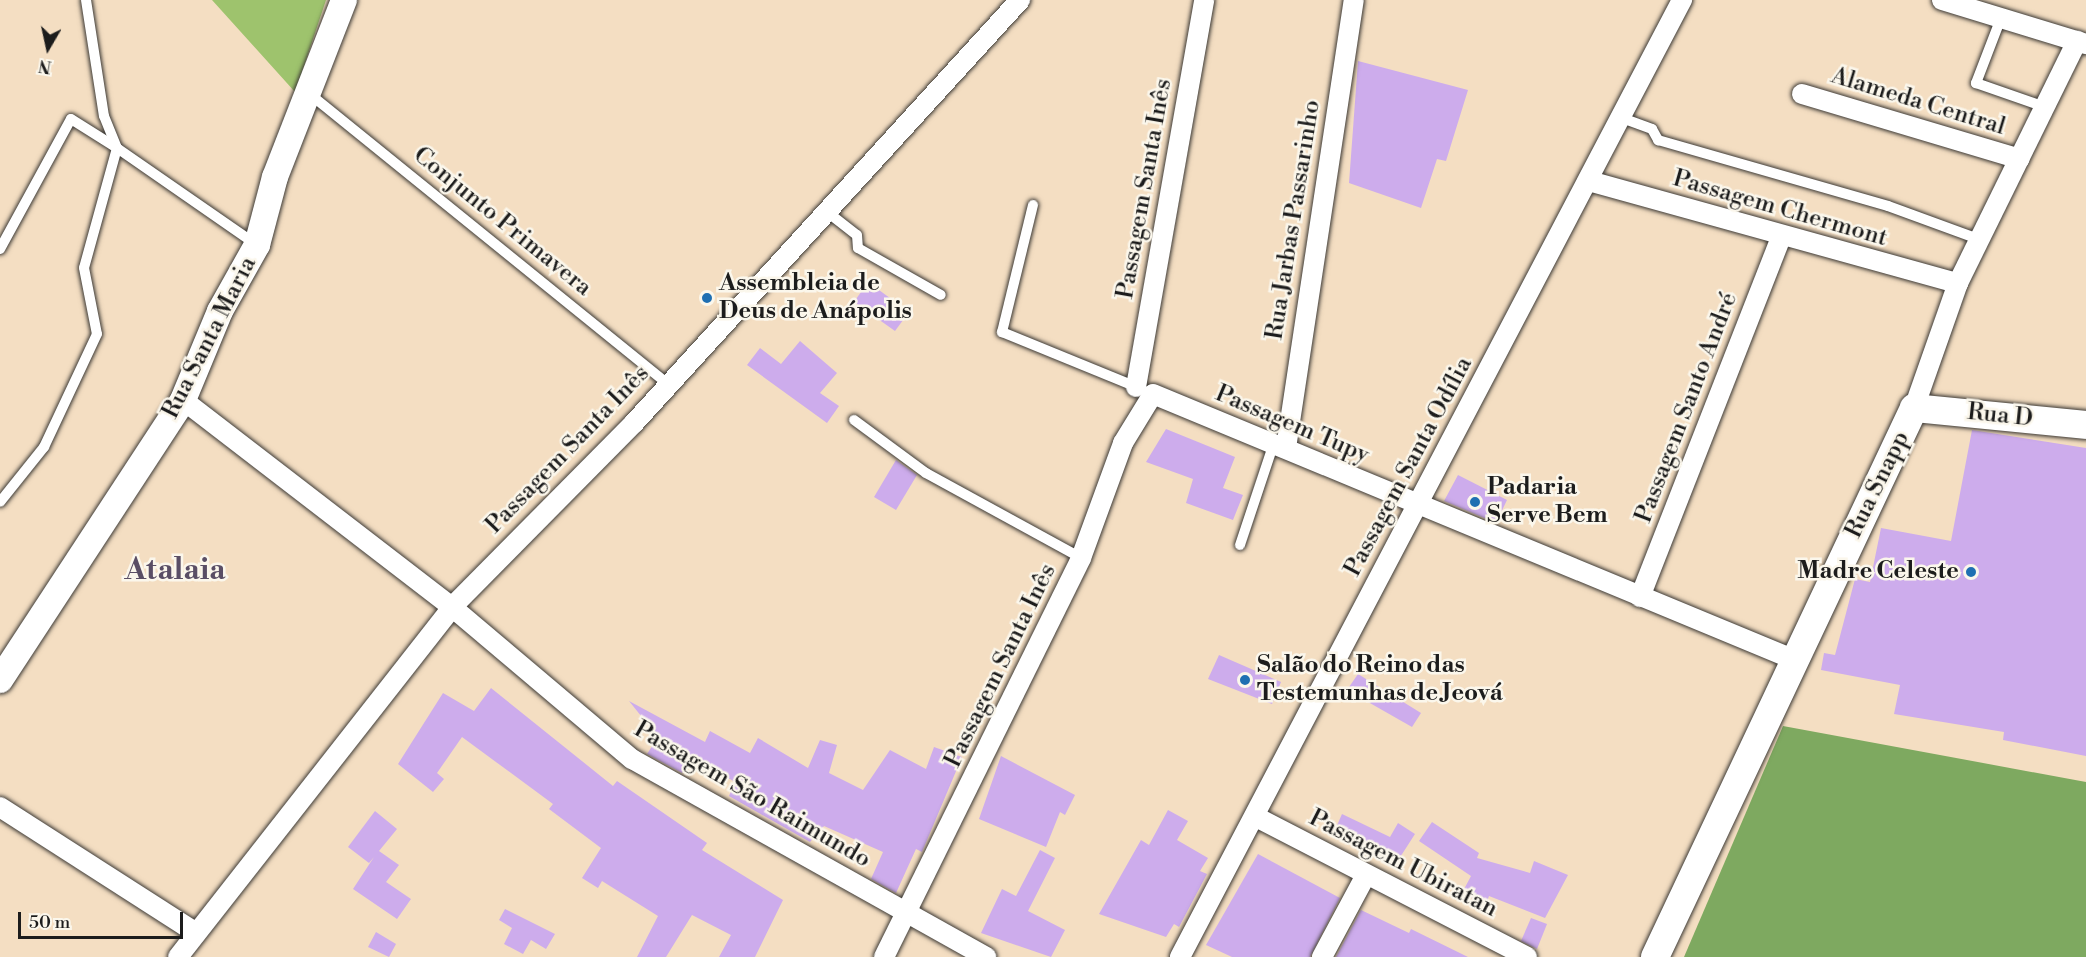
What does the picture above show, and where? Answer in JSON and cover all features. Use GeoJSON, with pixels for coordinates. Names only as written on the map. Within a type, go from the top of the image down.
{"type":"FeatureCollection","features":[{"type":"Feature","properties":{"kind":"main road","name":"Rua D"},"geometry":{"type":"LineString","coordinates":[[1914,408],[2086,425]]}},
{"type":"Feature","properties":{"kind":"main road","name":"Rua Snapp"},"geometry":{"type":"LineString","coordinates":[[1655,957],[1914,408]]}},
{"type":"Feature","properties":{"kind":"street","name":"Rua Santa Maria"},"geometry":{"type":"LineString","coordinates":[[0,680],[183,400],[220,310],[257,245],[274,177],[311,95],[344,0]]}},
{"type":"Feature","properties":{"kind":"street","name":"Passagem Santa Inês"},"geometry":{"type":"LineString","coordinates":[[178,957],[452,607],[667,383],[1020,0]]}},
{"type":"Feature","properties":{"kind":"street","name":"Passagem Santa Inês"},"geometry":{"type":"LineString","coordinates":[[884,957],[907,915],[1081,558],[1123,443],[1145,391],[1204,0]]}},
{"type":"Feature","properties":{"kind":"street","name":"Rua Jarbas Passarinho"},"geometry":{"type":"LineString","coordinates":[[1280,445],[1354,0]]}},
{"type":"Feature","properties":{"kind":"street","name":"Passagem Santa Odília"},"geometry":{"type":"LineString","coordinates":[[1180,957],[1256,817],[1415,507],[1589,181],[1682,0]]}},
{"type":"Feature","properties":{"kind":"street"},"geometry":{"type":"LineString","coordinates":[[1942,0],[2081,43]]}},
{"type":"Feature","properties":{"kind":"street","name":"Rua Snapp"},"geometry":{"type":"LineString","coordinates":[[1914,408],[1958,284],[2044,107],[2081,43]]}},
{"type":"Feature","properties":{"kind":"street","name":"Alameda Central"},"geometry":{"type":"LineString","coordinates":[[1802,94],[2020,159]]}},
{"type":"Feature","properties":{"kind":"street","name":"Passagem Chermont"},"geometry":{"type":"LineString","coordinates":[[1589,181],[1780,238],[1958,284]]}},
{"type":"Feature","properties":{"kind":"street","name":"Passagem Santo André"},"geometry":{"type":"LineString","coordinates":[[1640,597],[1780,238]]}},
{"type":"Feature","properties":{"kind":"street","name":"Passagem Tupy"},"geometry":{"type":"LineString","coordinates":[[1145,391],[1280,445],[1415,507],[1795,660]]}},
{"type":"Feature","properties":{"kind":"street","name":"Passagem São Raimundo"},"geometry":{"type":"LineString","coordinates":[[183,400],[452,607],[632,759],[907,915],[986,957]]}},
{"type":"Feature","properties":{"kind":"street"},"geometry":{"type":"LineString","coordinates":[[0,807],[196,933]]}},
{"type":"Feature","properties":{"kind":"street","name":"Passagem Ubiratan"},"geometry":{"type":"LineString","coordinates":[[1256,817],[1527,957]]}},
{"type":"Feature","properties":{"kind":"street"},"geometry":{"type":"LineString","coordinates":[[1322,957],[1366,874]]}},
{"type":"Feature","properties":{"kind":"lane"},"geometry":{"type":"LineString","coordinates":[[0,502],[44,447],[97,334],[84,268],[117,148],[104,116],[86,0]]}},
{"type":"Feature","properties":{"kind":"lane"},"geometry":{"type":"LineString","coordinates":[[2001,18],[1976,83],[2044,107]]}},
{"type":"Feature","properties":{"kind":"lane","name":"Conjunto Primavera"},"geometry":{"type":"LineString","coordinates":[[311,95],[667,383]]}},
{"type":"Feature","properties":{"kind":"lane"},"geometry":{"type":"LineString","coordinates":[[1622,118],[1652,129],[1658,140],[1888,206],[1981,240]]}},
{"type":"Feature","properties":{"kind":"lane"},"geometry":{"type":"LineString","coordinates":[[0,249],[70,119],[117,148],[257,245]]}},
{"type":"Feature","properties":{"kind":"lane","name":"Passagem Tupy"},"geometry":{"type":"LineString","coordinates":[[1033,205],[1002,332],[1145,391]]}},
{"type":"Feature","properties":{"kind":"lane"},"geometry":{"type":"LineString","coordinates":[[826,211],[857,235],[858,248],[941,295]]}},
{"type":"Feature","properties":{"kind":"lane"},"geometry":{"type":"LineString","coordinates":[[854,420],[926,473],[1081,558]]}},
{"type":"Feature","properties":{"kind":"lane"},"geometry":{"type":"LineString","coordinates":[[1240,545],[1280,445]]}},
{"type":"Feature","properties":{"kind":"green space"},"geometry":{"type":"Polygon","coordinates":[[[212,0],[326,0],[295,93],[295,92],[212,0]]]}},
{"type":"Feature","properties":{"kind":"green space"},"geometry":{"type":"Polygon","coordinates":[[[1783,726],[2086,782],[2086,957],[1684,957],[1783,726]]]}},
{"type":"Feature","properties":{"kind":"building"},"geometry":{"type":"Polygon","coordinates":[[[1358,61],[1468,90],[1446,161],[1437,159],[1421,208],[1349,183],[1358,61]]]}},
{"type":"Feature","properties":{"kind":"building"},"geometry":{"type":"Polygon","coordinates":[[[868,282],[909,312],[895,331],[854,302],[868,282]]]}},
{"type":"Feature","properties":{"kind":"building"},"geometry":{"type":"Polygon","coordinates":[[[800,341],[837,373],[820,393],[839,406],[827,423],[747,365],[760,348],[781,364],[800,341]]]}},
{"type":"Feature","properties":{"kind":"building"},"geometry":{"type":"Polygon","coordinates":[[[1166,429],[1235,457],[1223,488],[1243,495],[1233,520],[1186,503],[1193,479],[1146,462],[1166,429]]]}},
{"type":"Feature","properties":{"kind":"building","name":"Madre Celeste"},"geometry":{"type":"Polygon","coordinates":[[[1972,430],[2086,448],[2086,756],[2003,740],[2004,732],[1894,714],[1900,685],[1821,670],[1824,653],[1835,655],[1855,579],[1870,582],[1881,528],[1951,541],[1972,430]]]}},
{"type":"Feature","properties":{"kind":"building"},"geometry":{"type":"Polygon","coordinates":[[[896,460],[917,475],[896,510],[874,497],[896,460]]]}},
{"type":"Feature","properties":{"kind":"building","name":"Padaria Serve Bem"},"geometry":{"type":"Polygon","coordinates":[[[1458,475],[1507,500],[1496,523],[1444,501],[1458,475]]]}},
{"type":"Feature","properties":{"kind":"building","name":"Salão do Reino das Testemunhas de Jeová"},"geometry":{"type":"Polygon","coordinates":[[[1219,655],[1281,682],[1272,704],[1208,679],[1219,655]]]}},
{"type":"Feature","properties":{"kind":"building"},"geometry":{"type":"Polygon","coordinates":[[[1358,674],[1421,713],[1412,727],[1347,690],[1358,674]]]}},
{"type":"Feature","properties":{"kind":"building"},"geometry":{"type":"Polygon","coordinates":[[[491,688],[613,786],[617,781],[707,843],[702,850],[783,900],[755,957],[719,957],[731,935],[692,915],[666,957],[637,957],[658,916],[602,881],[598,888],[582,878],[601,848],[549,809],[553,804],[462,737],[437,773],[444,779],[433,792],[398,764],[443,693],[474,711],[491,688]]]}},
{"type":"Feature","properties":{"kind":"building"},"geometry":{"type":"Polygon","coordinates":[[[629,701],[705,742],[710,731],[750,753],[758,738],[808,768],[820,740],[837,745],[829,773],[863,790],[890,750],[926,769],[934,747],[962,757],[922,852],[916,849],[896,893],[871,879],[883,852],[824,826],[810,842],[729,796],[735,782],[704,764],[700,770],[688,764],[682,773],[647,754],[658,737],[629,701]]]}},
{"type":"Feature","properties":{"kind":"building"},"geometry":{"type":"Polygon","coordinates":[[[1001,756],[1075,795],[1065,815],[1060,812],[1046,847],[979,819],[1001,756]]]}},
{"type":"Feature","properties":{"kind":"building"},"geometry":{"type":"Polygon","coordinates":[[[1168,810],[1188,821],[1177,840],[1208,858],[1200,871],[1207,874],[1179,927],[1174,924],[1166,937],[1099,914],[1141,840],[1149,845],[1168,810]]]}},
{"type":"Feature","properties":{"kind":"building"},"geometry":{"type":"Polygon","coordinates":[[[375,811],[397,829],[379,851],[399,865],[386,882],[411,899],[397,919],[353,889],[374,857],[369,863],[348,847],[375,811]]]}},
{"type":"Feature","properties":{"kind":"building"},"geometry":{"type":"Polygon","coordinates":[[[1342,814],[1390,837],[1398,823],[1415,834],[1397,862],[1335,830],[1342,814]]]}},
{"type":"Feature","properties":{"kind":"building"},"geometry":{"type":"Polygon","coordinates":[[[1432,822],[1479,853],[1477,858],[1530,873],[1534,861],[1568,875],[1545,918],[1489,896],[1486,904],[1462,893],[1471,876],[1419,841],[1432,822]]]}},
{"type":"Feature","properties":{"kind":"building"},"geometry":{"type":"Polygon","coordinates":[[[1040,850],[1055,858],[1028,911],[1065,930],[1051,957],[981,933],[1002,889],[1016,896],[1040,850]]]}},
{"type":"Feature","properties":{"kind":"building"},"geometry":{"type":"Polygon","coordinates":[[[1258,854],[1340,898],[1310,957],[1232,957],[1206,945],[1258,854]]]}},
{"type":"Feature","properties":{"kind":"building"},"geometry":{"type":"Polygon","coordinates":[[[505,909],[555,934],[546,949],[531,940],[523,954],[504,944],[512,928],[499,920],[505,909]]]}},
{"type":"Feature","properties":{"kind":"building"},"geometry":{"type":"Polygon","coordinates":[[[1361,910],[1409,933],[1411,929],[1468,957],[1336,957],[1361,910]]]}},
{"type":"Feature","properties":{"kind":"building"},"geometry":{"type":"Polygon","coordinates":[[[1531,918],[1547,924],[1537,949],[1521,941],[1531,918]]]}},
{"type":"Feature","properties":{"kind":"building"},"geometry":{"type":"Polygon","coordinates":[[[376,932],[396,944],[389,957],[368,947],[376,932]]]}},
{"type":"Feature","properties":{"kind":"place","name":"Assembleia de Deus de Anápolis"},"geometry":{"type":"Point","coordinates":[707,298]}},
{"type":"Feature","properties":{"kind":"place","name":"Padaria Serve Bem"},"geometry":{"type":"Point","coordinates":[1475,502]}},
{"type":"Feature","properties":{"kind":"place","name":"Madre Celeste"},"geometry":{"type":"Point","coordinates":[1971,572]}},
{"type":"Feature","properties":{"kind":"place","name":"Salão do Reino das Testemunhas de Jeová"},"geometry":{"type":"Point","coordinates":[1245,680]}},
{"type":"Feature","properties":{"kind":"district","name":"Atalaia"},"geometry":{"type":"Point","coordinates":[175,570]}}]}
